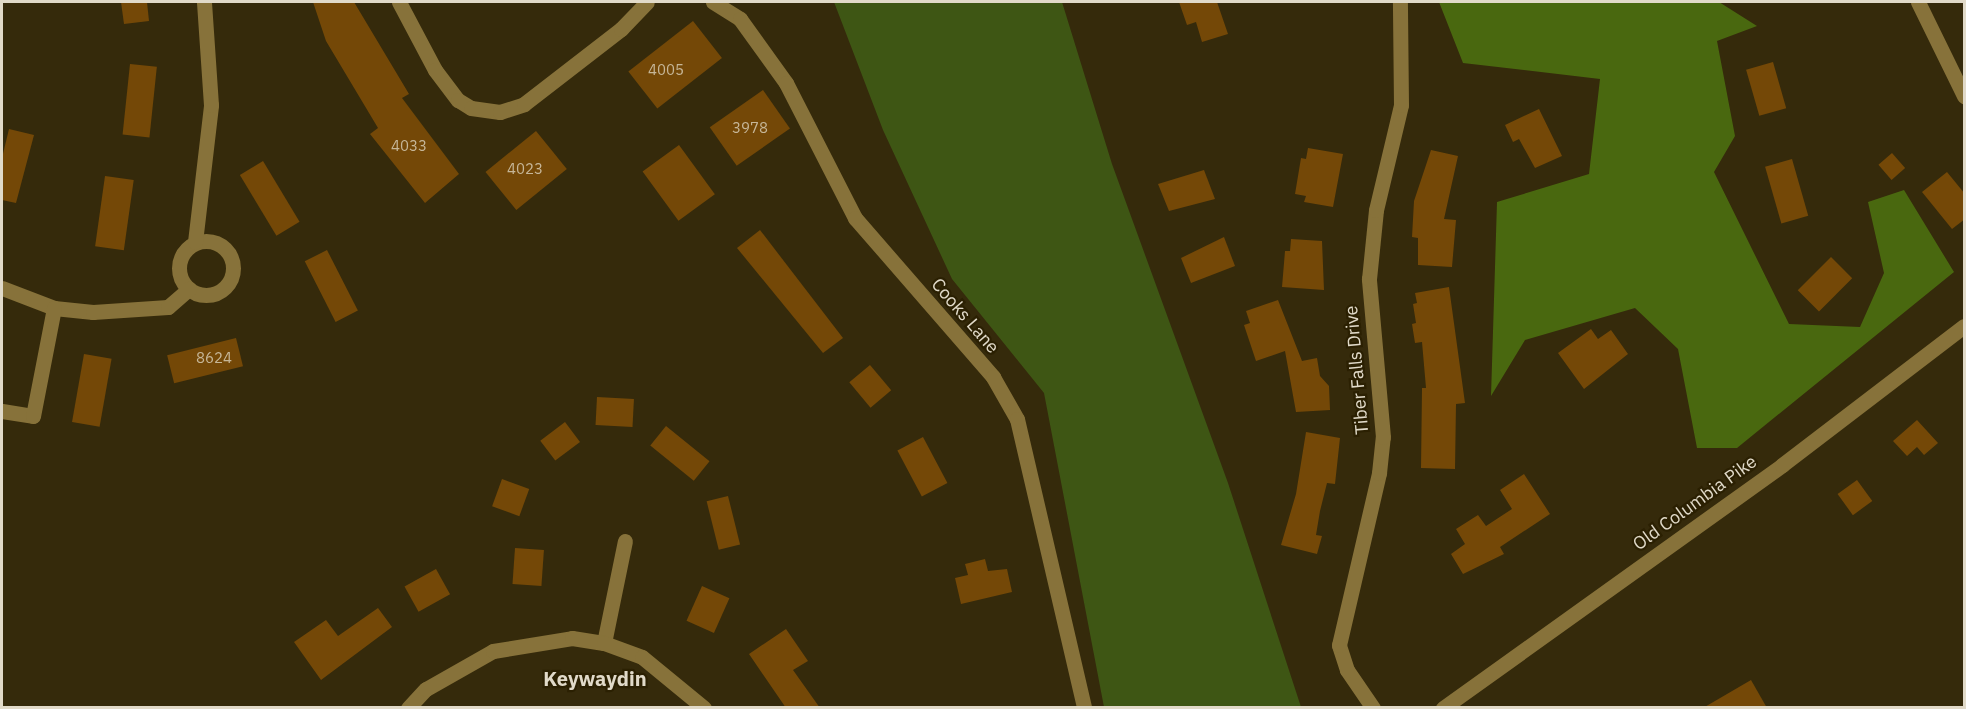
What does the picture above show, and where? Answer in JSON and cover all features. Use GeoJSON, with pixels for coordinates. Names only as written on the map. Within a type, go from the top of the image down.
{"type":"FeatureCollection","features":[{"type":"Feature","properties":{"kind":"street"},"geometry":{"type":"LineString","coordinates":[[195,242],[220,244],[230,254],[233,276],[214,295],[189,289],[180,277],[180,260],[195,242],[211,105],[204,2]]}},
{"type":"Feature","properties":{"kind":"street"},"geometry":{"type":"LineString","coordinates":[[399,2],[435,70],[458,100],[471,108],[500,112],[524,104],[621,29],[647,2]]}},
{"type":"Feature","properties":{"kind":"street","name":"Cooks Lane"},"geometry":{"type":"LineString","coordinates":[[712,2],[740,20],[786,83],[855,218],[993,377],[1017,419],[1084,708]]}},
{"type":"Feature","properties":{"kind":"street"},"geometry":{"type":"LineString","coordinates":[[1389,2],[1400,19]]}},
{"type":"Feature","properties":{"kind":"street","name":"Tiber Falls Drive"},"geometry":{"type":"LineString","coordinates":[[1373,708],[1347,670],[1339,645],[1380,473],[1383,437],[1370,247],[1401,105],[1400,2]]}},
{"type":"Feature","properties":{"kind":"street"},"geometry":{"type":"LineString","coordinates":[[1918,2],[1965,96]]}},
{"type":"Feature","properties":{"kind":"street"},"geometry":{"type":"LineString","coordinates":[[2,288],[54,308],[150,310],[168,306],[189,289]]}},
{"type":"Feature","properties":{"kind":"street"},"geometry":{"type":"LineString","coordinates":[[2,411],[33,416],[54,308]]}},
{"type":"Feature","properties":{"kind":"street","name":"Old Columbia Pike"},"geometry":{"type":"LineString","coordinates":[[1443,708],[1782,465],[1965,326]]}},
{"type":"Feature","properties":{"kind":"street"},"geometry":{"type":"LineString","coordinates":[[604,643],[625,541]]}},
{"type":"Feature","properties":{"kind":"street"},"geometry":{"type":"LineString","coordinates":[[408,708],[426,689],[493,651],[562,639],[604,643],[642,657],[704,708]]}},
{"type":"Feature","properties":{"kind":"green space"},"geometry":{"type":"Polygon","coordinates":[[[834,2],[1062,2],[1112,164],[1228,483],[1301,707],[1104,707],[1044,393],[952,279],[883,130],[834,2]]]}},
{"type":"Feature","properties":{"kind":"green space"},"geometry":{"type":"Polygon","coordinates":[[[1439,2],[1719,2],[1757,26],[1717,41],[1735,136],[1714,172],[1789,324],[1860,327],[1884,273],[1868,202],[1904,190],[1954,272],[1737,448],[1697,448],[1678,349],[1635,308],[1525,340],[1491,396],[1497,202],[1589,174],[1600,79],[1463,63],[1439,2]]]}},
{"type":"Feature","properties":{"kind":"building"},"geometry":{"type":"Polygon","coordinates":[[[121,2],[147,2],[149,21],[124,24],[121,2]]]}},
{"type":"Feature","properties":{"kind":"building"},"geometry":{"type":"Polygon","coordinates":[[[313,2],[354,2],[409,94],[402,98],[459,174],[425,203],[370,134],[378,128],[326,41],[313,2]]]}},
{"type":"Feature","properties":{"kind":"building"},"geometry":{"type":"Polygon","coordinates":[[[1179,2],[1217,2],[1228,34],[1202,42],[1196,22],[1187,25],[1179,2]]]}},
{"type":"Feature","properties":{"kind":"building"},"geometry":{"type":"Polygon","coordinates":[[[693,21],[722,58],[657,109],[628,71],[693,21]]]}},
{"type":"Feature","properties":{"kind":"building"},"geometry":{"type":"Polygon","coordinates":[[[1773,62],[1786,108],[1759,116],[1746,70],[1773,62]]]}},
{"type":"Feature","properties":{"kind":"building"},"geometry":{"type":"Polygon","coordinates":[[[130,64],[157,67],[149,137],[123,135],[130,64]]]}},
{"type":"Feature","properties":{"kind":"building"},"geometry":{"type":"Polygon","coordinates":[[[763,90],[790,129],[737,166],[710,127],[763,90]]]}},
{"type":"Feature","properties":{"kind":"building"},"geometry":{"type":"Polygon","coordinates":[[[1539,109],[1562,156],[1535,168],[1519,139],[1513,142],[1505,125],[1539,109]]]}},
{"type":"Feature","properties":{"kind":"building"},"geometry":{"type":"Polygon","coordinates":[[[9,129],[34,135],[16,203],[2,200],[2,158],[9,129]]]}},
{"type":"Feature","properties":{"kind":"building"},"geometry":{"type":"Polygon","coordinates":[[[536,131],[567,169],[516,210],[485,172],[536,131]]]}},
{"type":"Feature","properties":{"kind":"building"},"geometry":{"type":"Polygon","coordinates":[[[679,145],[715,194],[678,221],[643,171],[679,145]]]}},
{"type":"Feature","properties":{"kind":"building"},"geometry":{"type":"Polygon","coordinates":[[[1308,148],[1343,154],[1333,207],[1304,202],[1306,196],[1295,194],[1301,158],[1306,159],[1308,148]]]}},
{"type":"Feature","properties":{"kind":"building"},"geometry":{"type":"Polygon","coordinates":[[[1431,150],[1458,156],[1444,219],[1456,220],[1452,267],[1418,265],[1418,238],[1412,237],[1414,201],[1431,150]]]}},
{"type":"Feature","properties":{"kind":"building"},"geometry":{"type":"Polygon","coordinates":[[[1892,153],[1905,168],[1892,180],[1878,165],[1892,153]]]}},
{"type":"Feature","properties":{"kind":"building"},"geometry":{"type":"Polygon","coordinates":[[[1792,159],[1808,216],[1781,223],[1765,167],[1792,159]]]}},
{"type":"Feature","properties":{"kind":"building"},"geometry":{"type":"Polygon","coordinates":[[[263,161],[300,222],[276,236],[240,175],[263,161]]]}},
{"type":"Feature","properties":{"kind":"building"},"geometry":{"type":"Polygon","coordinates":[[[1204,170],[1215,199],[1169,211],[1158,184],[1204,170]]]}},
{"type":"Feature","properties":{"kind":"building"},"geometry":{"type":"Polygon","coordinates":[[[1947,172],[1965,194],[1965,219],[1952,229],[1922,192],[1947,172]]]}},
{"type":"Feature","properties":{"kind":"building"},"geometry":{"type":"Polygon","coordinates":[[[105,176],[134,180],[124,250],[95,246],[105,176]]]}},
{"type":"Feature","properties":{"kind":"building"},"geometry":{"type":"Polygon","coordinates":[[[760,230],[843,338],[823,353],[737,248],[760,230]]]}},
{"type":"Feature","properties":{"kind":"building"},"geometry":{"type":"Polygon","coordinates":[[[1224,237],[1235,266],[1191,283],[1181,258],[1224,237]]]}},
{"type":"Feature","properties":{"kind":"building"},"geometry":{"type":"Polygon","coordinates":[[[1291,239],[1322,241],[1324,290],[1282,287],[1285,251],[1290,251],[1291,239]]]}},
{"type":"Feature","properties":{"kind":"building"},"geometry":{"type":"Polygon","coordinates":[[[327,250],[358,311],[336,322],[305,261],[327,250]]]}},
{"type":"Feature","properties":{"kind":"building"},"geometry":{"type":"Polygon","coordinates":[[[1831,257],[1852,278],[1819,311],[1798,290],[1831,257]]]}},
{"type":"Feature","properties":{"kind":"building"},"geometry":{"type":"Polygon","coordinates":[[[1449,287],[1465,403],[1456,404],[1455,469],[1421,468],[1422,388],[1426,388],[1422,342],[1415,343],[1412,324],[1416,323],[1413,304],[1417,303],[1415,293],[1449,287]]]}},
{"type":"Feature","properties":{"kind":"building"},"geometry":{"type":"Polygon","coordinates":[[[1278,300],[1302,361],[1317,358],[1320,376],[1329,386],[1330,410],[1296,412],[1285,351],[1256,361],[1244,325],[1250,323],[1246,311],[1278,300]]]}},
{"type":"Feature","properties":{"kind":"building"},"geometry":{"type":"Polygon","coordinates":[[[1591,329],[1598,339],[1611,330],[1628,354],[1584,389],[1558,353],[1591,329]]]}},
{"type":"Feature","properties":{"kind":"building"},"geometry":{"type":"Polygon","coordinates":[[[236,338],[243,366],[174,383],[167,355],[236,338]]]}},
{"type":"Feature","properties":{"kind":"building"},"geometry":{"type":"Polygon","coordinates":[[[84,354],[112,359],[100,427],[72,422],[84,354]]]}},
{"type":"Feature","properties":{"kind":"building"},"geometry":{"type":"Polygon","coordinates":[[[870,365],[891,390],[871,408],[849,382],[870,365]]]}},
{"type":"Feature","properties":{"kind":"building"},"geometry":{"type":"Polygon","coordinates":[[[597,397],[634,399],[632,427],[596,425],[597,397]]]}},
{"type":"Feature","properties":{"kind":"building"},"geometry":{"type":"Polygon","coordinates":[[[1917,420],[1938,443],[1924,455],[1917,447],[1907,456],[1893,441],[1917,420]]]}},
{"type":"Feature","properties":{"kind":"building"},"geometry":{"type":"Polygon","coordinates":[[[565,422],[580,442],[555,461],[540,441],[565,422]]]}},
{"type":"Feature","properties":{"kind":"building"},"geometry":{"type":"Polygon","coordinates":[[[666,426],[710,461],[694,481],[650,445],[666,426]]]}},
{"type":"Feature","properties":{"kind":"building"},"geometry":{"type":"Polygon","coordinates":[[[1306,432],[1340,438],[1335,484],[1327,483],[1320,511],[1316,535],[1322,536],[1317,554],[1281,545],[1296,494],[1306,432]]]}},
{"type":"Feature","properties":{"kind":"building"},"geometry":{"type":"Polygon","coordinates":[[[923,437],[947,483],[922,497],[897,451],[923,437]]]}},
{"type":"Feature","properties":{"kind":"building"},"geometry":{"type":"Polygon","coordinates":[[[1524,474],[1550,514],[1500,547],[1504,554],[1463,574],[1451,554],[1465,544],[1456,529],[1478,515],[1486,526],[1512,509],[1500,490],[1524,474]]]}},
{"type":"Feature","properties":{"kind":"building"},"geometry":{"type":"Polygon","coordinates":[[[502,479],[529,489],[519,516],[492,506],[502,479]]]}},
{"type":"Feature","properties":{"kind":"building"},"geometry":{"type":"Polygon","coordinates":[[[1857,480],[1872,501],[1853,515],[1838,494],[1857,480]]]}},
{"type":"Feature","properties":{"kind":"building"},"geometry":{"type":"Polygon","coordinates":[[[728,496],[740,545],[719,550],[707,501],[728,496]]]}},
{"type":"Feature","properties":{"kind":"building"},"geometry":{"type":"Polygon","coordinates":[[[515,548],[544,550],[541,586],[512,584],[515,548]]]}},
{"type":"Feature","properties":{"kind":"building"},"geometry":{"type":"Polygon","coordinates":[[[985,559],[988,571],[1007,569],[1012,592],[961,604],[955,578],[968,575],[965,564],[985,559]]]}},
{"type":"Feature","properties":{"kind":"building"},"geometry":{"type":"Polygon","coordinates":[[[436,569],[450,594],[419,612],[405,586],[436,569]]]}},
{"type":"Feature","properties":{"kind":"building"},"geometry":{"type":"Polygon","coordinates":[[[702,586],[729,598],[714,633],[687,621],[702,586]]]}},
{"type":"Feature","properties":{"kind":"building"},"geometry":{"type":"Polygon","coordinates":[[[378,608],[392,627],[321,680],[294,642],[326,620],[338,636],[378,608]]]}},
{"type":"Feature","properties":{"kind":"building"},"geometry":{"type":"Polygon","coordinates":[[[786,629],[808,661],[793,670],[820,708],[786,708],[749,654],[786,629]]]}},
{"type":"Feature","properties":{"kind":"building"},"geometry":{"type":"Polygon","coordinates":[[[1751,680],[1767,708],[1703,708],[1751,680]]]}},
{"type":"Feature","properties":{"kind":"district","name":"Keywaydin"},"geometry":{"type":"Point","coordinates":[595,678]}}]}
